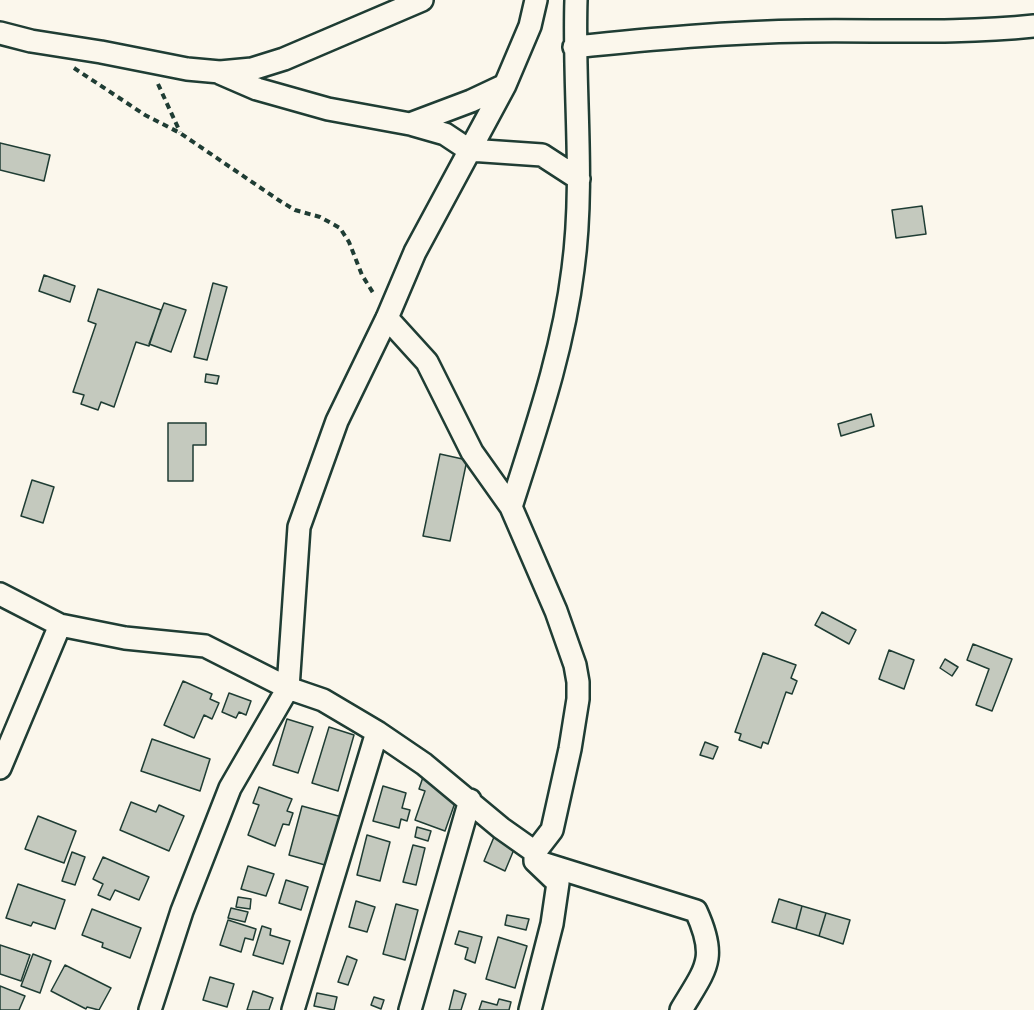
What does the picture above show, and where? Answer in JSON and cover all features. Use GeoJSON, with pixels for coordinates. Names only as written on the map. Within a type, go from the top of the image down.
{"type":"FeatureCollection","features":[{"type":"Feature","properties":{"kind":"street"},"geometry":{"type":"LineString","coordinates":[[0,33],[32,41],[187,69],[220,72],[252,69],[284,59],[422,0]]}},
{"type":"Feature","properties":{"kind":"street"},"geometry":{"type":"LineString","coordinates":[[150,1010],[182,911],[230,788],[288,688],[299,527],[337,422],[387,318],[415,252],[505,85],[530,26],[536,0]]}},
{"type":"Feature","properties":{"kind":"street"},"geometry":{"type":"LineString","coordinates":[[511,507],[557,359],[573,268],[579,179],[574,47],[576,0]]}},
{"type":"Feature","properties":{"kind":"street"},"geometry":{"type":"LineString","coordinates":[[574,47],[678,36],[807,31],[893,32],[1005,29],[1034,26]]}},
{"type":"Feature","properties":{"kind":"street"},"geometry":{"type":"LineString","coordinates":[[220,72],[257,89],[318,107],[376,120],[410,124],[445,134],[469,150],[542,155],[579,179]]}},
{"type":"Feature","properties":{"kind":"street"},"geometry":{"type":"LineString","coordinates":[[410,124],[505,85]]}},
{"type":"Feature","properties":{"kind":"street"},"geometry":{"type":"LineString","coordinates":[[387,318],[427,362],[472,452],[511,507],[556,611],[575,665],[578,682],[570,749],[552,830],[535,857]]}},
{"type":"Feature","properties":{"kind":"street"},"geometry":{"type":"LineString","coordinates":[[0,594],[60,625],[125,638],[205,646],[288,688],[322,700],[377,732],[424,764],[470,800],[535,857],[558,882],[552,924],[530,1010]]}},
{"type":"Feature","properties":{"kind":"street"},"geometry":{"type":"LineString","coordinates":[[0,768],[60,625]]}},
{"type":"Feature","properties":{"kind":"street"},"geometry":{"type":"LineString","coordinates":[[293,1010],[377,732]]}},
{"type":"Feature","properties":{"kind":"street"},"geometry":{"type":"LineString","coordinates":[[410,1010],[470,800]]}},
{"type":"Feature","properties":{"kind":"street"},"geometry":{"type":"LineString","coordinates":[[535,857],[696,911],[705,931],[709,949],[705,969],[681,1010]]}},
{"type":"Feature","properties":{"kind":"path"},"geometry":{"type":"LineString","coordinates":[[148,61],[180,133]]}},
{"type":"Feature","properties":{"kind":"path"},"geometry":{"type":"LineString","coordinates":[[69,66],[145,114],[180,133],[280,201],[295,210],[320,217],[339,228],[348,242],[362,275],[387,318]]}},
{"type":"Feature","properties":{"kind":"building"},"geometry":{"type":"Polygon","coordinates":[[[0,143],[50,155],[44,181],[0,170],[0,143]]]}},
{"type":"Feature","properties":{"kind":"building"},"geometry":{"type":"Polygon","coordinates":[[[922,206],[926,234],[896,238],[892,210],[922,206]]]}},
{"type":"Feature","properties":{"kind":"building"},"geometry":{"type":"Polygon","coordinates":[[[44,275],[75,286],[70,302],[39,291],[44,275]]]}},
{"type":"Feature","properties":{"kind":"building"},"geometry":{"type":"Polygon","coordinates":[[[213,283],[227,287],[207,360],[194,357],[213,283]]]}},
{"type":"Feature","properties":{"kind":"building"},"geometry":{"type":"Polygon","coordinates":[[[98,289],[161,310],[149,346],[136,342],[114,407],[101,402],[98,410],[81,404],[84,395],[73,392],[96,324],[88,321],[98,289]]]}},
{"type":"Feature","properties":{"kind":"building"},"geometry":{"type":"Polygon","coordinates":[[[164,303],[186,310],[171,352],[149,344],[164,303]]]}},
{"type":"Feature","properties":{"kind":"building"},"geometry":{"type":"Polygon","coordinates":[[[206,374],[219,376],[217,384],[205,382],[206,374]]]}},
{"type":"Feature","properties":{"kind":"building"},"geometry":{"type":"Polygon","coordinates":[[[871,414],[874,426],[841,436],[838,424],[871,414]]]}},
{"type":"Feature","properties":{"kind":"building"},"geometry":{"type":"Polygon","coordinates":[[[168,423],[206,423],[206,445],[193,445],[193,481],[168,481],[168,423]]]}},
{"type":"Feature","properties":{"kind":"building"},"geometry":{"type":"Polygon","coordinates":[[[440,454],[467,460],[450,541],[423,536],[440,454]]]}},
{"type":"Feature","properties":{"kind":"building"},"geometry":{"type":"Polygon","coordinates":[[[32,480],[54,487],[43,523],[21,516],[32,480]]]}},
{"type":"Feature","properties":{"kind":"building"},"geometry":{"type":"Polygon","coordinates":[[[822,612],[856,630],[849,644],[815,625],[822,612]]]}},
{"type":"Feature","properties":{"kind":"building"},"geometry":{"type":"Polygon","coordinates":[[[973,644],[1012,659],[992,711],[976,705],[989,669],[967,660],[973,644]]]}},
{"type":"Feature","properties":{"kind":"building"},"geometry":{"type":"Polygon","coordinates":[[[889,650],[914,660],[904,689],[879,679],[889,650]]]}},
{"type":"Feature","properties":{"kind":"building"},"geometry":{"type":"Polygon","coordinates":[[[763,653],[796,665],[791,678],[797,681],[792,694],[786,692],[768,744],[763,742],[761,748],[739,740],[741,734],[735,732],[763,653]]]}},
{"type":"Feature","properties":{"kind":"building"},"geometry":{"type":"Polygon","coordinates":[[[945,659],[958,667],[952,676],[940,668],[945,659]]]}},
{"type":"Feature","properties":{"kind":"building"},"geometry":{"type":"Polygon","coordinates":[[[183,681],[212,694],[210,699],[219,703],[212,719],[204,715],[194,738],[164,725],[183,681]]]}},
{"type":"Feature","properties":{"kind":"building"},"geometry":{"type":"Polygon","coordinates":[[[229,693],[251,701],[246,715],[239,712],[236,718],[222,712],[229,693]]]}},
{"type":"Feature","properties":{"kind":"building"},"geometry":{"type":"Polygon","coordinates":[[[287,719],[313,727],[298,773],[273,765],[287,719]]]}},
{"type":"Feature","properties":{"kind":"building"},"geometry":{"type":"Polygon","coordinates":[[[329,727],[354,735],[338,791],[312,783],[329,727]]]}},
{"type":"Feature","properties":{"kind":"building"},"geometry":{"type":"Polygon","coordinates":[[[152,739],[210,759],[200,791],[141,771],[152,739]]]}},
{"type":"Feature","properties":{"kind":"building"},"geometry":{"type":"Polygon","coordinates":[[[705,742],[718,747],[713,759],[700,755],[705,742]]]}},
{"type":"Feature","properties":{"kind":"building"},"geometry":{"type":"Polygon","coordinates":[[[423,777],[464,791],[457,797],[445,831],[415,820],[425,791],[419,789],[423,777]]]}},
{"type":"Feature","properties":{"kind":"building"},"geometry":{"type":"Polygon","coordinates":[[[383,786],[406,793],[402,808],[410,810],[407,821],[401,819],[399,828],[373,821],[383,786]]]}},
{"type":"Feature","properties":{"kind":"building"},"geometry":{"type":"Polygon","coordinates":[[[259,787],[292,799],[287,811],[293,813],[289,825],[283,824],[275,846],[248,835],[259,805],[253,803],[259,787]]]}},
{"type":"Feature","properties":{"kind":"building"},"geometry":{"type":"Polygon","coordinates":[[[131,802],[156,812],[159,805],[184,816],[169,851],[120,830],[131,802]]]}},
{"type":"Feature","properties":{"kind":"building"},"geometry":{"type":"Polygon","coordinates":[[[302,806],[342,817],[341,853],[329,850],[325,865],[289,855],[302,806]]]}},
{"type":"Feature","properties":{"kind":"building"},"geometry":{"type":"Polygon","coordinates":[[[38,816],[76,831],[64,863],[25,849],[38,816]]]}},
{"type":"Feature","properties":{"kind":"building"},"geometry":{"type":"Polygon","coordinates":[[[499,825],[520,835],[505,871],[484,861],[499,825]]]}},
{"type":"Feature","properties":{"kind":"building"},"geometry":{"type":"Polygon","coordinates":[[[417,827],[431,831],[428,841],[415,837],[417,827]]]}},
{"type":"Feature","properties":{"kind":"building"},"geometry":{"type":"Polygon","coordinates":[[[367,835],[390,842],[380,881],[357,875],[367,835]]]}},
{"type":"Feature","properties":{"kind":"building"},"geometry":{"type":"Polygon","coordinates":[[[413,845],[425,848],[416,885],[403,882],[413,845]]]}},
{"type":"Feature","properties":{"kind":"building"},"geometry":{"type":"Polygon","coordinates":[[[72,852],[85,857],[75,885],[62,881],[72,852]]]}},
{"type":"Feature","properties":{"kind":"building"},"geometry":{"type":"Polygon","coordinates":[[[103,857],[149,877],[139,900],[115,890],[110,900],[98,895],[103,884],[93,879],[103,857]]]}},
{"type":"Feature","properties":{"kind":"building"},"geometry":{"type":"Polygon","coordinates":[[[248,866],[274,874],[266,896],[241,889],[248,866]]]}},
{"type":"Feature","properties":{"kind":"building"},"geometry":{"type":"Polygon","coordinates":[[[286,880],[308,887],[301,910],[279,903],[286,880]]]}},
{"type":"Feature","properties":{"kind":"building"},"geometry":{"type":"Polygon","coordinates":[[[18,884],[65,900],[55,929],[33,922],[31,926],[6,918],[18,884]]]}},
{"type":"Feature","properties":{"kind":"building"},"geometry":{"type":"Polygon","coordinates":[[[238,897],[251,899],[250,909],[236,907],[238,897]]]}},
{"type":"Feature","properties":{"kind":"building"},"geometry":{"type":"Polygon","coordinates":[[[779,899],[802,906],[796,929],[772,922],[779,899]]]}},
{"type":"Feature","properties":{"kind":"building"},"geometry":{"type":"Polygon","coordinates":[[[356,901],[375,907],[367,932],[349,927],[356,901]]]}},
{"type":"Feature","properties":{"kind":"building"},"geometry":{"type":"Polygon","coordinates":[[[396,904],[418,910],[405,960],[383,954],[396,904]]]}},
{"type":"Feature","properties":{"kind":"building"},"geometry":{"type":"Polygon","coordinates":[[[802,906],[826,913],[819,936],[796,929],[802,906]]]}},
{"type":"Feature","properties":{"kind":"building"},"geometry":{"type":"Polygon","coordinates":[[[231,908],[248,912],[245,922],[228,918],[231,908]]]}},
{"type":"Feature","properties":{"kind":"building"},"geometry":{"type":"Polygon","coordinates":[[[92,909],[141,928],[130,958],[102,947],[103,943],[82,935],[92,909]]]}},
{"type":"Feature","properties":{"kind":"building"},"geometry":{"type":"Polygon","coordinates":[[[826,913],[850,920],[843,944],[819,936],[826,913]]]}},
{"type":"Feature","properties":{"kind":"building"},"geometry":{"type":"Polygon","coordinates":[[[507,915],[529,919],[526,930],[505,925],[507,915]]]}},
{"type":"Feature","properties":{"kind":"building"},"geometry":{"type":"Polygon","coordinates":[[[228,920],[256,929],[253,940],[245,938],[241,952],[220,945],[228,920]]]}},
{"type":"Feature","properties":{"kind":"building"},"geometry":{"type":"Polygon","coordinates":[[[262,926],[271,929],[270,935],[290,941],[283,964],[253,955],[262,926]]]}},
{"type":"Feature","properties":{"kind":"building"},"geometry":{"type":"Polygon","coordinates":[[[459,931],[482,937],[475,963],[465,959],[468,948],[455,944],[459,931]]]}},
{"type":"Feature","properties":{"kind":"building"},"geometry":{"type":"Polygon","coordinates":[[[498,937],[527,946],[515,988],[486,979],[498,937]]]}},
{"type":"Feature","properties":{"kind":"building"},"geometry":{"type":"Polygon","coordinates":[[[0,945],[30,955],[21,981],[0,974],[0,945]]]}},
{"type":"Feature","properties":{"kind":"building"},"geometry":{"type":"Polygon","coordinates":[[[33,954],[51,961],[40,993],[21,986],[33,954]]]}},
{"type":"Feature","properties":{"kind":"building"},"geometry":{"type":"Polygon","coordinates":[[[347,956],[357,960],[348,985],[338,982],[347,956]]]}},
{"type":"Feature","properties":{"kind":"building"},"geometry":{"type":"Polygon","coordinates":[[[65,965],[111,988],[99,1010],[87,1007],[86,1009],[51,991],[65,965]]]}},
{"type":"Feature","properties":{"kind":"building"},"geometry":{"type":"Polygon","coordinates":[[[210,977],[234,984],[227,1007],[203,1000],[210,977]]]}},
{"type":"Feature","properties":{"kind":"building"},"geometry":{"type":"Polygon","coordinates":[[[0,986],[25,996],[19,1010],[0,1010],[0,986]]]}},
{"type":"Feature","properties":{"kind":"building"},"geometry":{"type":"Polygon","coordinates":[[[454,990],[466,994],[461,1010],[449,1010],[454,990]]]}},
{"type":"Feature","properties":{"kind":"building"},"geometry":{"type":"Polygon","coordinates":[[[253,991],[273,998],[269,1010],[247,1010],[253,991]]]}},
{"type":"Feature","properties":{"kind":"building"},"geometry":{"type":"Polygon","coordinates":[[[317,993],[337,997],[334,1010],[314,1006],[317,993]]]}},
{"type":"Feature","properties":{"kind":"building"},"geometry":{"type":"Polygon","coordinates":[[[374,997],[384,1000],[381,1009],[371,1005],[374,997]]]}},
{"type":"Feature","properties":{"kind":"building"},"geometry":{"type":"Polygon","coordinates":[[[499,999],[511,1002],[509,1010],[479,1010],[482,1001],[497,1005],[499,999]]]}}]}
